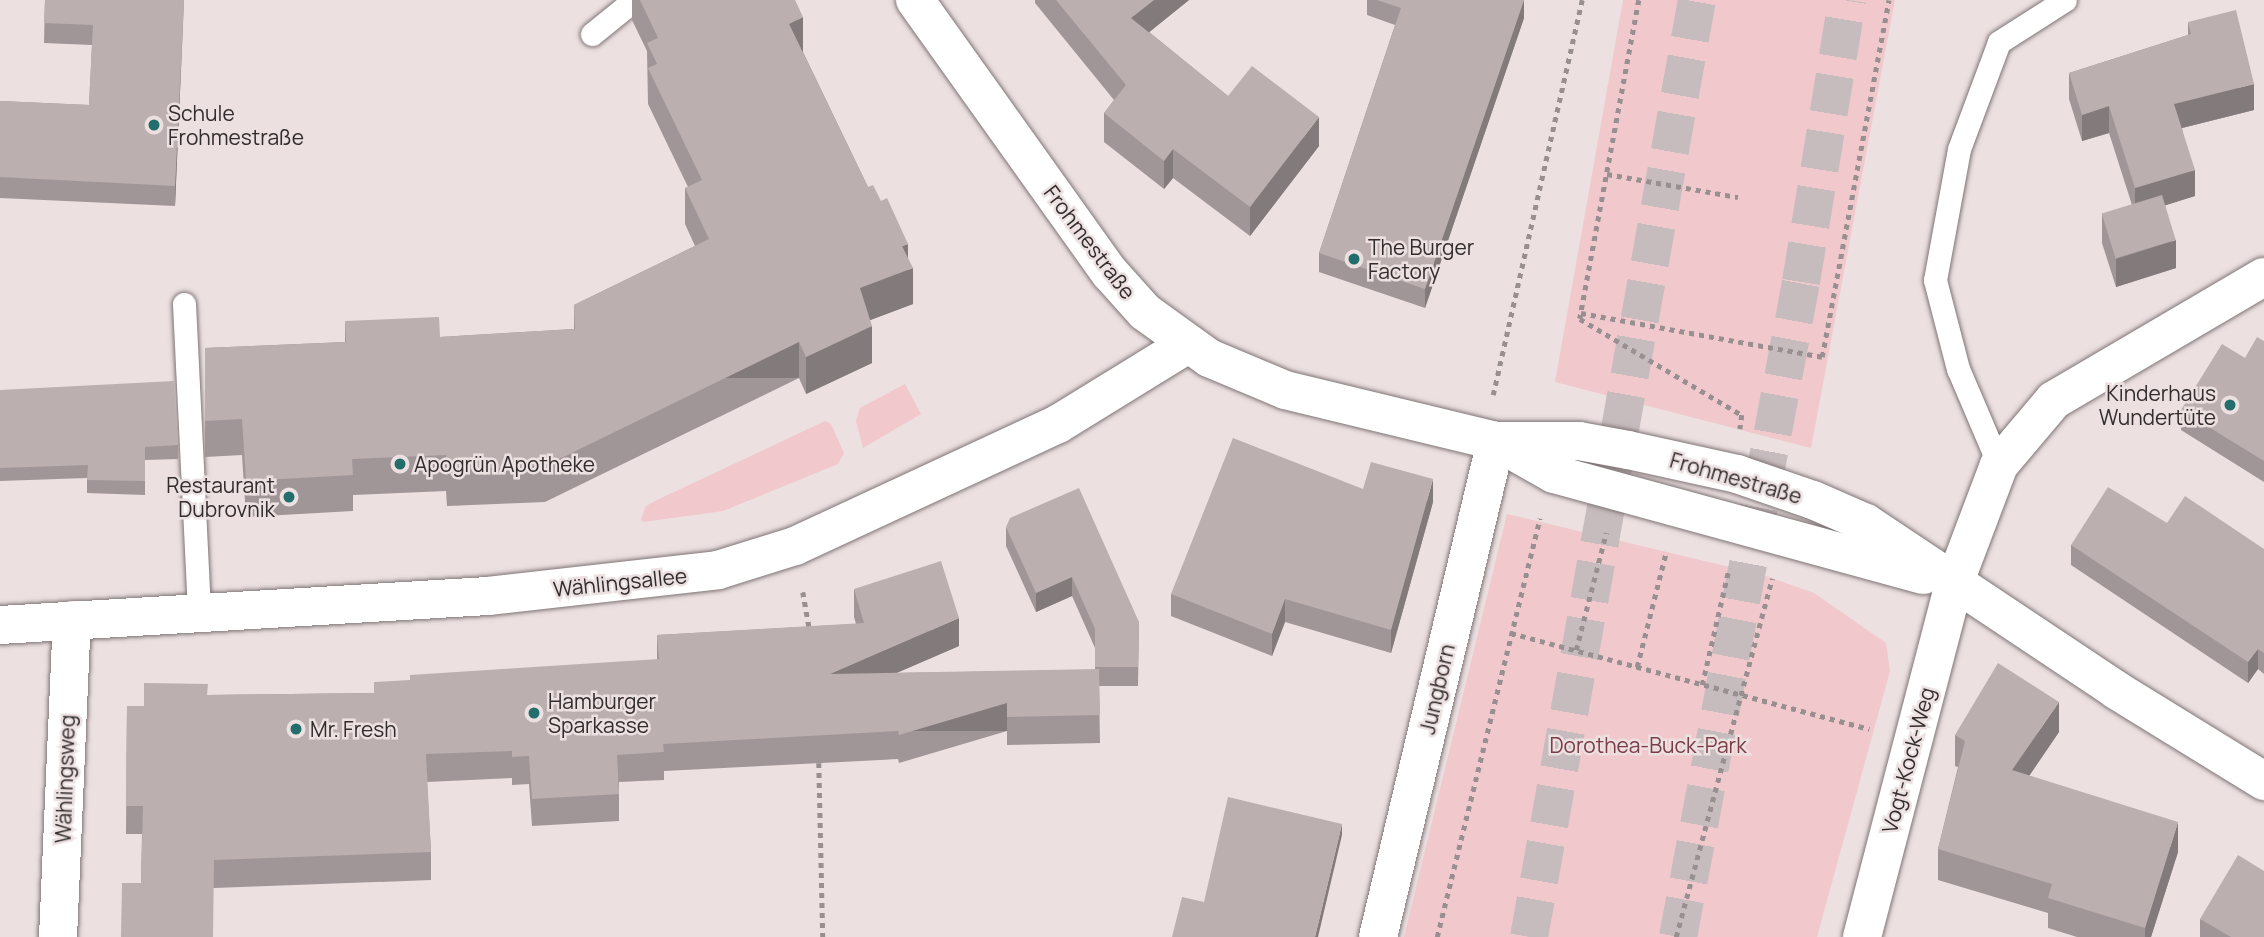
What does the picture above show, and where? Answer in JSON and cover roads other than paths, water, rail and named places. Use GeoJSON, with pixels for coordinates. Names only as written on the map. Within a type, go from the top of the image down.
{"type":"FeatureCollection","features":[{"type":"Feature","properties":{"kind":"street","name":"Frohmestraße"},"geometry":{"type":"LineString","coordinates":[[915,0],[1110,273],[1145,312],[1188,344],[1233,370],[1285,390],[1489,440],[1579,441],[1737,474],[1866,523],[1954,584],[2264,781]]}},
{"type":"Feature","properties":{"kind":"street"},"geometry":{"type":"LineString","coordinates":[[1954,584],[1999,465],[2054,400],[2264,277]]}},
{"type":"Feature","properties":{"kind":"street","name":"Wählingsallee"},"geometry":{"type":"LineString","coordinates":[[0,625],[488,596],[718,570],[795,546],[1058,424],[1188,344]]}},
{"type":"Feature","properties":{"kind":"street","name":"Frohmestraße"},"geometry":{"type":"LineString","coordinates":[[1489,440],[1554,474],[1954,584]]}},
{"type":"Feature","properties":{"kind":"street","name":"Jungborn"},"geometry":{"type":"LineString","coordinates":[[1378,937],[1489,440]]}},
{"type":"Feature","properties":{"kind":"street","name":"Vogt-Kock-Weg"},"geometry":{"type":"LineString","coordinates":[[1862,937],[1954,584]]}},
{"type":"Feature","properties":{"kind":"street","name":"Wählingsweg"},"geometry":{"type":"LineString","coordinates":[[58,937],[72,621]]}},
{"type":"Feature","properties":{"kind":"lane"},"geometry":{"type":"LineString","coordinates":[[592,34],[634,0]]}},
{"type":"Feature","properties":{"kind":"lane"},"geometry":{"type":"LineString","coordinates":[[1999,465],[1958,369],[1935,280],[1959,149],[1999,42],[2065,0]]}},
{"type":"Feature","properties":{"kind":"lane"},"geometry":{"type":"LineString","coordinates":[[184,304],[199,612]]}},
{"type":"Feature","properties":{"kind":"tunnel"},"geometry":{"type":"LineString","coordinates":[[1529,937],[1697,0]]}},
{"type":"Feature","properties":{"kind":"tunnel"},"geometry":{"type":"LineString","coordinates":[[1678,937],[1801,282],[1847,0]]}},
{"type":"Feature","properties":{"kind":"place","name":"Schule Frohmestraße"},"geometry":{"type":"Point","coordinates":[154,125]}},
{"type":"Feature","properties":{"kind":"place","name":"The Burger Factory"},"geometry":{"type":"Point","coordinates":[1354,259]}},
{"type":"Feature","properties":{"kind":"place","name":"Kinderhaus Wundertüte"},"geometry":{"type":"Point","coordinates":[2230,405]}},
{"type":"Feature","properties":{"kind":"place","name":"Apogrün Apotheke"},"geometry":{"type":"Point","coordinates":[400,464]}},
{"type":"Feature","properties":{"kind":"place","name":"Restaurant Dubrovnik"},"geometry":{"type":"Point","coordinates":[289,497]}},
{"type":"Feature","properties":{"kind":"place","name":"Hamburger Sparkasse"},"geometry":{"type":"Point","coordinates":[534,713]}},
{"type":"Feature","properties":{"kind":"place","name":"Mr. Fresh"},"geometry":{"type":"Point","coordinates":[296,729]}},
{"type":"Feature","properties":{"kind":"park label","name":"Dorothea-Buck-Park"},"geometry":{"type":"Point","coordinates":[1648,745]}}]}
